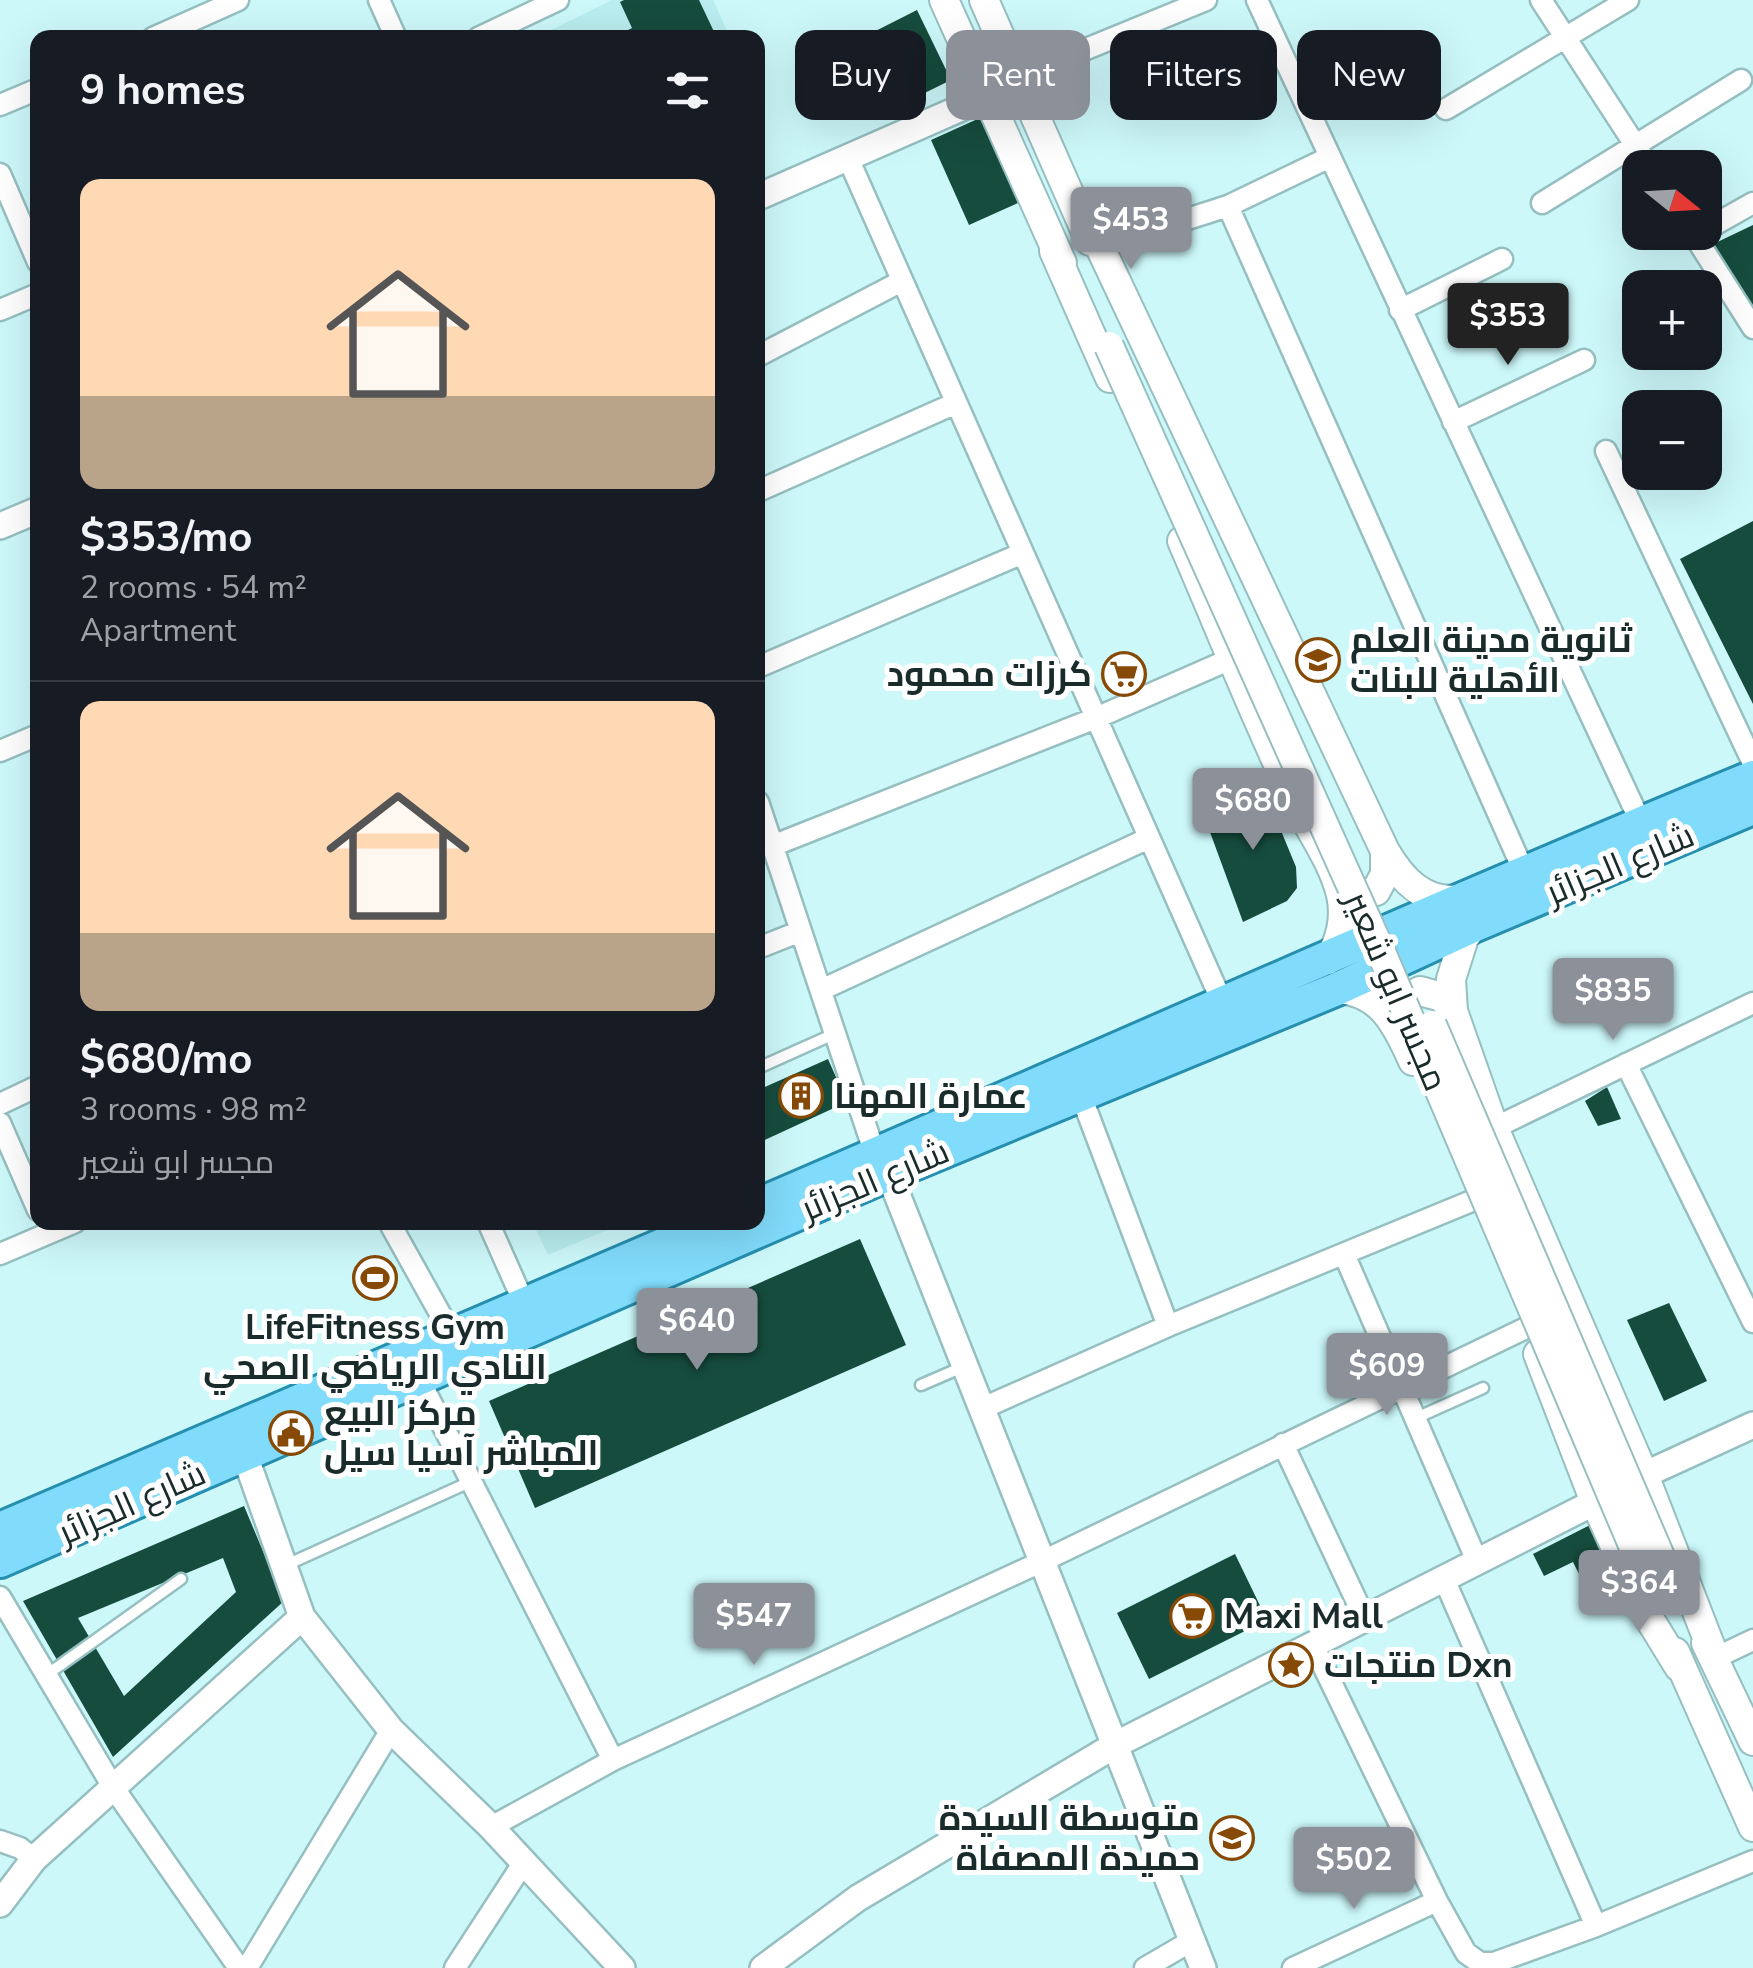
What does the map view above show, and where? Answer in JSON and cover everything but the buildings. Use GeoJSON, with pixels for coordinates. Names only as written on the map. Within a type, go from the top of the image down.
{"type":"FeatureCollection","features":[{"type":"Feature","properties":{"kind":"main road"},"geometry":{"type":"LineString","coordinates":[[944,0],[957,30]]}},
{"type":"Feature","properties":{"kind":"main road"},"geometry":{"type":"LineString","coordinates":[[984,0],[997,30]]}},
{"type":"Feature","properties":{"kind":"main road"},"geometry":{"type":"LineString","coordinates":[[996,120],[1291,792],[1337,883],[1342,925],[1332,975],[1369,997],[1394,1019],[1402,1034],[1528,1327],[1595,1502],[1644,1610],[1680,1667],[1753,1827]]}},
{"type":"Feature","properties":{"kind":"main road"},"geometry":{"type":"LineString","coordinates":[[1038,120],[1385,851],[1406,881],[1420,892],[1467,913],[1451,979],[1453,1011],[1494,1128],[1644,1475],[1715,1658],[1753,1740]]}},
{"type":"Feature","properties":{"kind":"main road"},"geometry":{"type":"LineString","coordinates":[[1092,235],[1116,343]]}},
{"type":"Feature","properties":{"kind":"main road"},"geometry":{"type":"LineString","coordinates":[[1054,251],[1116,343]]}},
{"type":"Feature","properties":{"kind":"main road","name":"مجسر ابو شعير"},"geometry":{"type":"LineString","coordinates":[[1116,343],[1398,944],[1659,1580]]}},
{"type":"Feature","properties":{"kind":"main road","name":"شارع الجزائر"},"geometry":{"type":"LineString","coordinates":[[1467,913],[1525,874],[1753,777]]}},
{"type":"Feature","properties":{"kind":"main road","name":"شارع الجزائر"},"geometry":{"type":"LineString","coordinates":[[765,1203],[1080,1093],[1467,913],[1753,808]]}},
{"type":"Feature","properties":{"kind":"main road"},"geometry":{"type":"LineString","coordinates":[[1337,883],[1358,896],[1376,891],[1385,874],[1385,851]]}},
{"type":"Feature","properties":{"kind":"main road","name":"شارع الجزائر"},"geometry":{"type":"LineString","coordinates":[[765,1218],[1223,1004],[1332,975]]}},
{"type":"Feature","properties":{"kind":"main road"},"geometry":{"type":"LineString","coordinates":[[1402,1034],[1402,1006],[1408,996],[1420,990],[1442,997],[1453,1011]]}},
{"type":"Feature","properties":{"kind":"main road","name":"شارع الجزائر"},"geometry":{"type":"LineString","coordinates":[[1,1547],[452,1335],[697,1230]]}},
{"type":"Feature","properties":{"kind":"main road","name":"شارع الجزائر"},"geometry":{"type":"LineString","coordinates":[[50,1525],[244,1452],[738,1230]]}},
{"type":"Feature","properties":{"kind":"main road"},"geometry":{"type":"LineString","coordinates":[[1659,1580],[1715,1658]]}},
{"type":"Feature","properties":{"kind":"main road"},"geometry":{"type":"LineString","coordinates":[[1659,1580],[1680,1667]]}},
{"type":"Feature","properties":{"kind":"street"},"geometry":{"type":"LineString","coordinates":[[171,30],[238,0]]}},
{"type":"Feature","properties":{"kind":"street"},"geometry":{"type":"LineString","coordinates":[[379,0],[392,30]]}},
{"type":"Feature","properties":{"kind":"street"},"geometry":{"type":"LineString","coordinates":[[495,30],[558,0]]}},
{"type":"Feature","properties":{"kind":"street"},"geometry":{"type":"LineString","coordinates":[[1090,47],[1206,0]]}},
{"type":"Feature","properties":{"kind":"street"},"geometry":{"type":"LineString","coordinates":[[1258,0],[1642,823]]}},
{"type":"Feature","properties":{"kind":"street"},"geometry":{"type":"LineString","coordinates":[[1542,0],[1638,150]]}},
{"type":"Feature","properties":{"kind":"street"},"geometry":{"type":"LineString","coordinates":[[1446,109],[1628,0]]}},
{"type":"Feature","properties":{"kind":"street"},"geometry":{"type":"LineString","coordinates":[[1542,203],[1741,80]]}},
{"type":"Feature","properties":{"kind":"street"},"geometry":{"type":"LineString","coordinates":[[0,106],[30,93]]}},
{"type":"Feature","properties":{"kind":"street"},"geometry":{"type":"LineString","coordinates":[[765,194],[946,115]]}},
{"type":"Feature","properties":{"kind":"street"},"geometry":{"type":"LineString","coordinates":[[1092,235],[1228,206],[1330,157]]}},
{"type":"Feature","properties":{"kind":"street"},"geometry":{"type":"LineString","coordinates":[[848,158],[1223,1004]]}},
{"type":"Feature","properties":{"kind":"street"},"geometry":{"type":"LineString","coordinates":[[0,174],[30,243]]}},
{"type":"Feature","properties":{"kind":"street"},"geometry":{"type":"LineString","coordinates":[[1722,220],[1753,203]]}},
{"type":"Feature","properties":{"kind":"street"},"geometry":{"type":"LineString","coordinates":[[1228,206],[1525,874]]}},
{"type":"Feature","properties":{"kind":"street"},"geometry":{"type":"LineString","coordinates":[[1708,250],[1753,328]]}},
{"type":"Feature","properties":{"kind":"street"},"geometry":{"type":"LineString","coordinates":[[1400,310],[1502,260]]}},
{"type":"Feature","properties":{"kind":"street"},"geometry":{"type":"LineString","coordinates":[[765,352],[902,281]]}},
{"type":"Feature","properties":{"kind":"street"},"geometry":{"type":"LineString","coordinates":[[0,310],[30,297]]}},
{"type":"Feature","properties":{"kind":"street"},"geometry":{"type":"LineString","coordinates":[[1452,422],[1584,360]]}},
{"type":"Feature","properties":{"kind":"street"},"geometry":{"type":"LineString","coordinates":[[765,489],[956,403]]}},
{"type":"Feature","properties":{"kind":"street"},"geometry":{"type":"LineString","coordinates":[[1606,451],[1753,764]]}},
{"type":"Feature","properties":{"kind":"street"},"geometry":{"type":"LineString","coordinates":[[0,526],[30,513]]}},
{"type":"Feature","properties":{"kind":"street"},"geometry":{"type":"LineString","coordinates":[[765,663],[1023,553]]}},
{"type":"Feature","properties":{"kind":"street"},"geometry":{"type":"LineString","coordinates":[[1204,1968],[983,1408],[882,1164],[766,837],[1096,718],[1233,658]]}},
{"type":"Feature","properties":{"kind":"street"},"geometry":{"type":"LineString","coordinates":[[0,751],[30,738]]}},
{"type":"Feature","properties":{"kind":"street"},"geometry":{"type":"LineString","coordinates":[[820,990],[1149,838]]}},
{"type":"Feature","properties":{"kind":"street"},"geometry":{"type":"LineString","coordinates":[[765,945],[801,931]]}},
{"type":"Feature","properties":{"kind":"street"},"geometry":{"type":"LineString","coordinates":[[1494,1128],[1753,1003]]}},
{"type":"Feature","properties":{"kind":"street"},"geometry":{"type":"LineString","coordinates":[[1626,1064],[1753,1322]]}},
{"type":"Feature","properties":{"kind":"street"},"geometry":{"type":"LineString","coordinates":[[0,1104],[30,1090]]}},
{"type":"Feature","properties":{"kind":"street"},"geometry":{"type":"LineString","coordinates":[[1080,1093],[1168,1326]]}},
{"type":"Feature","properties":{"kind":"street"},"geometry":{"type":"LineString","coordinates":[[0,1123],[30,1192]]}},
{"type":"Feature","properties":{"kind":"street"},"geometry":{"type":"LineString","coordinates":[[983,1408],[1168,1326],[1474,1200]]}},
{"type":"Feature","properties":{"kind":"street"},"geometry":{"type":"LineString","coordinates":[[0,1254],[42,1230]]}},
{"type":"Feature","properties":{"kind":"street"},"geometry":{"type":"LineString","coordinates":[[394,1230],[452,1335]]}},
{"type":"Feature","properties":{"kind":"street"},"geometry":{"type":"LineString","coordinates":[[492,1230],[524,1304]]}},
{"type":"Feature","properties":{"kind":"street"},"geometry":{"type":"LineString","coordinates":[[1344,1254],[1477,1562]]}},
{"type":"Feature","properties":{"kind":"street"},"geometry":{"type":"LineString","coordinates":[[490,1827],[614,1760],[1043,1561],[1528,1327]]}},
{"type":"Feature","properties":{"kind":"street"},"geometry":{"type":"LineString","coordinates":[[418,1377],[614,1760]]}},
{"type":"Feature","properties":{"kind":"street"},"geometry":{"type":"LineString","coordinates":[[1644,1475],[1753,1425]]}},
{"type":"Feature","properties":{"kind":"street"},"geometry":{"type":"LineString","coordinates":[[1283,1444],[1365,1619]]}},
{"type":"Feature","properties":{"kind":"street"},"geometry":{"type":"LineString","coordinates":[[244,1452],[302,1617],[391,1730],[524,1862],[622,1968]]}},
{"type":"Feature","properties":{"kind":"street"},"geometry":{"type":"LineString","coordinates":[[763,1968],[858,1898],[1117,1744],[1595,1502]]}},
{"type":"Feature","properties":{"kind":"street"},"geometry":{"type":"LineString","coordinates":[[1444,1578],[1596,1926]]}},
{"type":"Feature","properties":{"kind":"street"},"geometry":{"type":"LineString","coordinates":[[0,1597],[112,1787],[239,1968]]}},
{"type":"Feature","properties":{"kind":"street"},"geometry":{"type":"LineString","coordinates":[[0,1904],[34,1859],[302,1617]]}},
{"type":"Feature","properties":{"kind":"street"},"geometry":{"type":"LineString","coordinates":[[1715,1658],[1753,1640]]}},
{"type":"Feature","properties":{"kind":"street"},"geometry":{"type":"LineString","coordinates":[[1313,1645],[1437,1901],[1466,1953],[1480,1962],[1496,1966],[1753,1862]]}},
{"type":"Feature","properties":{"kind":"street"},"geometry":{"type":"LineString","coordinates":[[247,1968],[391,1730]]}},
{"type":"Feature","properties":{"kind":"street"},"geometry":{"type":"LineString","coordinates":[[0,1841],[20,1848],[34,1859]]}},
{"type":"Feature","properties":{"kind":"street"},"geometry":{"type":"LineString","coordinates":[[455,1968],[524,1862]]}},
{"type":"Feature","properties":{"kind":"street"},"geometry":{"type":"LineString","coordinates":[[1293,1968],[1437,1901]]}},
{"type":"Feature","properties":{"kind":"street"},"geometry":{"type":"LineString","coordinates":[[1145,1968],[1193,1940]]}},
{"type":"Feature","properties":{"kind":"lane"},"geometry":{"type":"LineString","coordinates":[[765,1065],[835,1033]]}},
{"type":"Feature","properties":{"kind":"lane"},"geometry":{"type":"LineString","coordinates":[[921,1385],[966,1366]]}},
{"type":"Feature","properties":{"kind":"lane"},"geometry":{"type":"LineString","coordinates":[[1414,1418],[1483,1388]]}},
{"type":"Feature","properties":{"kind":"lane"},"geometry":{"type":"LineString","coordinates":[[284,1566],[473,1480]]}},
{"type":"Feature","properties":{"kind":"lane"},"geometry":{"type":"LineString","coordinates":[[45,1676],[180,1579]]}},
{"type":"Feature","properties":{"kind":"shaded area"},"geometry":{"type":"Polygon","coordinates":[[[612,0],[713,0],[727,30],[551,30],[612,0]]]}},
{"type":"Feature","properties":{"kind":"shaded area"},"geometry":{"type":"Polygon","coordinates":[[[536,1230],[607,1230],[548,1255],[536,1230]]]}},
{"type":"Feature","properties":{"kind":"place","name":"ثانوية مدينة العلم الأهلية للبنات"},"geometry":{"type":"Point","coordinates":[1318,660]}},
{"type":"Feature","properties":{"kind":"place","name":"كرزات محمود"},"geometry":{"type":"Point","coordinates":[1124,674]}},
{"type":"Feature","properties":{"kind":"place","name":"عمارة المهنا"},"geometry":{"type":"Point","coordinates":[801,1096]}},
{"type":"Feature","properties":{"kind":"place","name":"LifeFitness Gym النادي الرياضي الصحي"},"geometry":{"type":"Point","coordinates":[375,1278]}},
{"type":"Feature","properties":{"kind":"place","name":"مركز البيع المباشر آسيا سيل"},"geometry":{"type":"Point","coordinates":[291,1433]}},
{"type":"Feature","properties":{"kind":"place","name":"Maxi Mall"},"geometry":{"type":"Point","coordinates":[1192,1616]}},
{"type":"Feature","properties":{"kind":"place","name":"منتجات Dxn"},"geometry":{"type":"Point","coordinates":[1291,1665]}},
{"type":"Feature","properties":{"kind":"place","name":"متوسطة السيدة حميدة المصفاة"},"geometry":{"type":"Point","coordinates":[1232,1838]}}]}
